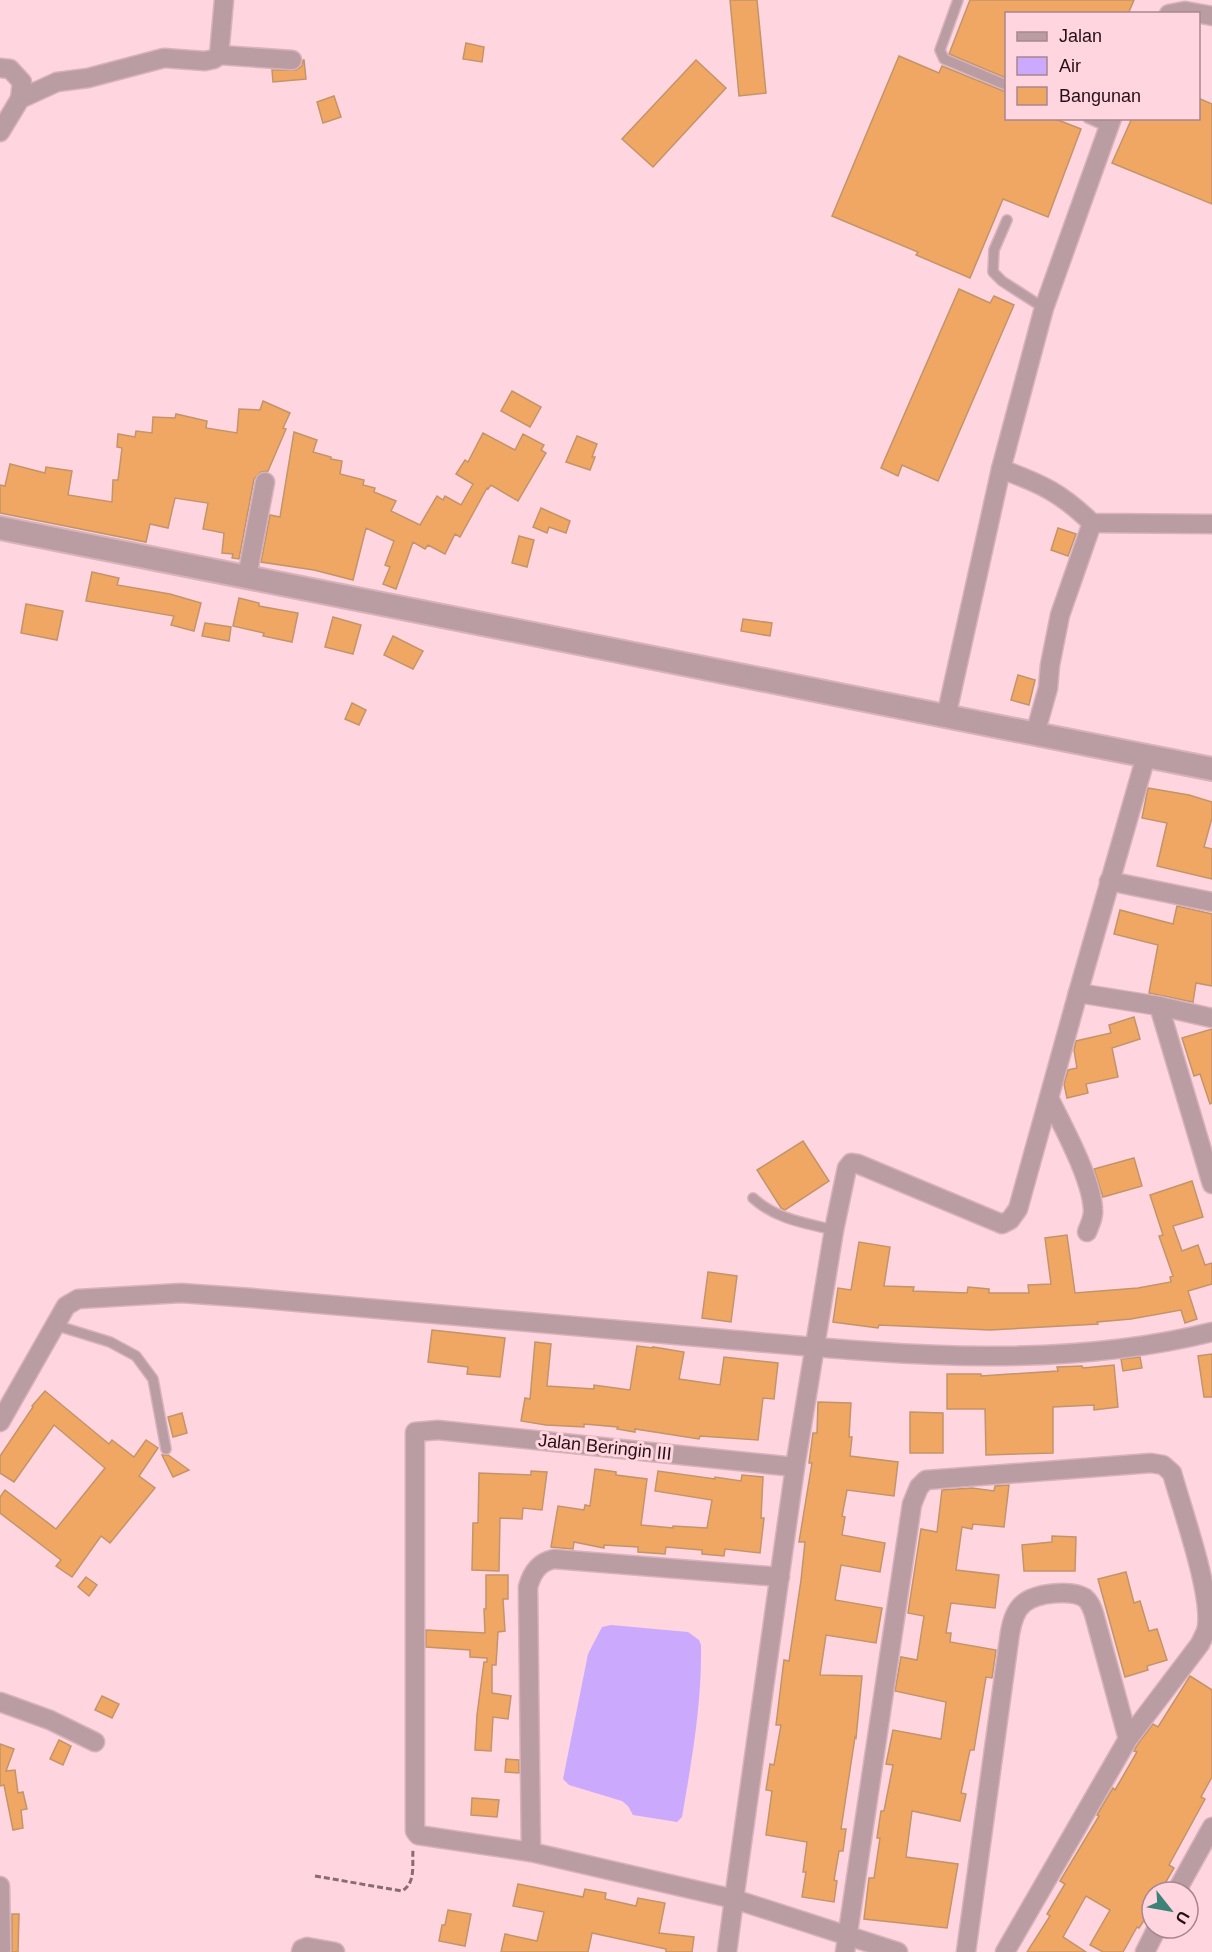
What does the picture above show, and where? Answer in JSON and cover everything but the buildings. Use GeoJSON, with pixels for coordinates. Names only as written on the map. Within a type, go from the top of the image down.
{"type":"FeatureCollection","features":[{"type":"Feature","properties":{"kind":"street"},"geometry":{"type":"LineString","coordinates":[[219,55],[224,0]]}},
{"type":"Feature","properties":{"kind":"street"},"geometry":{"type":"LineString","coordinates":[[20,99],[57,82],[88,78],[164,58],[205,61],[219,55],[292,60]]}},
{"type":"Feature","properties":{"kind":"street"},"geometry":{"type":"LineString","coordinates":[[0,68],[10,69],[22,82],[20,99],[0,132]]}},
{"type":"Feature","properties":{"kind":"street"},"geometry":{"type":"LineString","coordinates":[[946,717],[1001,469],[1044,308],[1110,123]]}},
{"type":"Feature","properties":{"kind":"street"},"geometry":{"type":"LineString","coordinates":[[1001,469],[1033,481],[1065,498],[1092,523],[1212,524]]}},
{"type":"Feature","properties":{"kind":"street"},"geometry":{"type":"LineString","coordinates":[[247,577],[265,482]]}},
{"type":"Feature","properties":{"kind":"street"},"geometry":{"type":"LineString","coordinates":[[1035,734],[1048,687],[1050,664],[1060,615],[1092,523]]}},
{"type":"Feature","properties":{"kind":"street"},"geometry":{"type":"LineString","coordinates":[[0,528],[1212,769]]}},
{"type":"Feature","properties":{"kind":"street"},"geometry":{"type":"LineString","coordinates":[[727,1952],[795,1467],[834,1230],[847,1168],[850,1163],[858,1164],[1002,1224],[1010,1220],[1018,1209],[1146,756]]}},
{"type":"Feature","properties":{"kind":"street"},"geometry":{"type":"LineString","coordinates":[[1109,881],[1212,902]]}},
{"type":"Feature","properties":{"kind":"street"},"geometry":{"type":"LineString","coordinates":[[1078,993],[1159,1006],[1212,1018]]}},
{"type":"Feature","properties":{"kind":"street"},"geometry":{"type":"LineString","coordinates":[[1159,1006],[1212,1184]]}},
{"type":"Feature","properties":{"kind":"street"},"geometry":{"type":"LineString","coordinates":[[1049,1098],[1088,1185],[1093,1209],[1088,1232]]}},
{"type":"Feature","properties":{"kind":"street"},"geometry":{"type":"LineString","coordinates":[[0,1422],[66,1306],[78,1299],[181,1293],[815,1347],[952,1356],[1022,1355],[1115,1349],[1212,1332]]}},
{"type":"Feature","properties":{"kind":"street","name":"Jalan Beringin III"},"geometry":{"type":"LineString","coordinates":[[418,1835],[415,1831],[416,1432],[438,1430],[795,1467]]}},
{"type":"Feature","properties":{"kind":"street"},"geometry":{"type":"LineString","coordinates":[[846,1944],[912,1504],[919,1487],[926,1480],[1151,1463],[1163,1465],[1172,1473],[1203,1579],[1208,1615],[1207,1629],[1200,1644],[1128,1738],[1005,1952]]}},
{"type":"Feature","properties":{"kind":"street"},"geometry":{"type":"LineString","coordinates":[[531,1852],[528,1587],[531,1576],[538,1566],[554,1559],[780,1577]]}},
{"type":"Feature","properties":{"kind":"street"},"geometry":{"type":"LineString","coordinates":[[966,1952],[1010,1633],[1017,1612],[1026,1601],[1051,1594],[1070,1593],[1082,1596],[1088,1601],[1094,1614],[1128,1738]]}},
{"type":"Feature","properties":{"kind":"street"},"geometry":{"type":"LineString","coordinates":[[0,1702],[50,1720],[95,1742]]}},
{"type":"Feature","properties":{"kind":"street"},"geometry":{"type":"LineString","coordinates":[[1183,1880],[1212,1827]]}},
{"type":"Feature","properties":{"kind":"street"},"geometry":{"type":"LineString","coordinates":[[418,1835],[531,1852],[734,1899],[846,1944],[898,1952]]}},
{"type":"Feature","properties":{"kind":"street"},"geometry":{"type":"LineString","coordinates":[[0,1886],[1,1952]]}},
{"type":"Feature","properties":{"kind":"street"},"geometry":{"type":"LineString","coordinates":[[301,1952],[302,1949],[308,1947],[335,1952]]}},
{"type":"Feature","properties":{"kind":"lane"},"geometry":{"type":"LineString","coordinates":[[958,0],[940,50],[941,55],[944,59],[1005,85]]}},
{"type":"Feature","properties":{"kind":"lane"},"geometry":{"type":"LineString","coordinates":[[1007,220],[994,250],[993,272],[1002,281],[1044,308]]}},
{"type":"Feature","properties":{"kind":"lane"},"geometry":{"type":"LineString","coordinates":[[753,1198],[762,1206],[784,1218],[834,1230]]}},
{"type":"Feature","properties":{"kind":"lane"},"geometry":{"type":"LineString","coordinates":[[55,1325],[110,1342],[136,1356],[153,1379],[166,1449]]}},
{"type":"Feature","properties":{"kind":"path"},"geometry":{"type":"LineString","coordinates":[[315,1876],[402,1891],[408,1888],[412,1881],[413,1843],[418,1835]]}},
{"type":"Feature","properties":{"kind":"water"},"geometry":{"type":"Polygon","coordinates":[[[611,1625],[688,1632],[699,1640],[701,1645],[696,1731],[682,1817],[677,1822],[633,1815],[622,1801],[569,1785],[563,1779],[588,1654],[602,1627],[611,1625]]]}}]}
